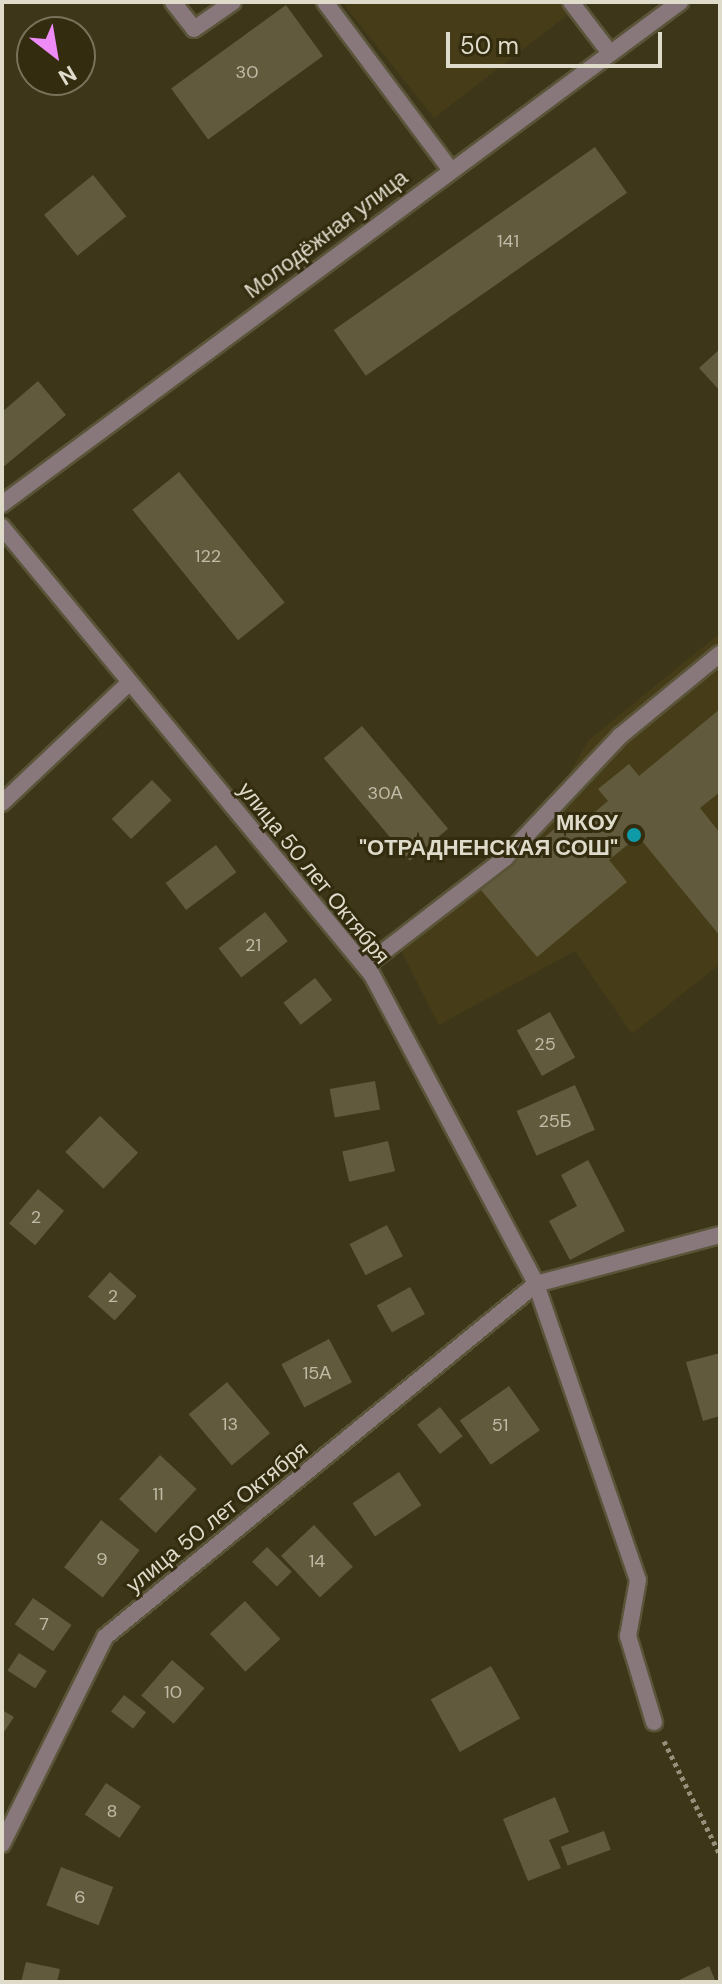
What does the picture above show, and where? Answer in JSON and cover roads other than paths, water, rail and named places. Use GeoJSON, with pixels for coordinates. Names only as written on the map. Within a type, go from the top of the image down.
{"type":"FeatureCollection","features":[{"type":"Feature","properties":{"kind":"street"},"geometry":{"type":"LineString","coordinates":[[173,2],[194,29],[233,2]]}},
{"type":"Feature","properties":{"kind":"street"},"geometry":{"type":"LineString","coordinates":[[325,2],[450,169]]}},
{"type":"Feature","properties":{"kind":"street"},"geometry":{"type":"LineString","coordinates":[[571,2],[610,53]]}},
{"type":"Feature","properties":{"kind":"street","name":"Молодёжная улица"},"geometry":{"type":"LineString","coordinates":[[2,504],[450,169],[680,2]]}},
{"type":"Feature","properties":{"kind":"street","name":"улица 50 лет Октября"},"geometry":{"type":"LineString","coordinates":[[2,527],[365,966],[536,1284],[638,1580],[628,1636],[654,1722]]}},
{"type":"Feature","properties":{"kind":"street"},"geometry":{"type":"LineString","coordinates":[[365,966],[505,858],[620,736],[720,654]]}},
{"type":"Feature","properties":{"kind":"street"},"geometry":{"type":"LineString","coordinates":[[2,803],[129,683]]}},
{"type":"Feature","properties":{"kind":"street","name":"улица 50 лет Октября"},"geometry":{"type":"LineString","coordinates":[[2,1844],[105,1637],[536,1284],[720,1235]]}},
{"type":"Feature","properties":{"kind":"place","name":"МКОУ \"ОТРАДНЕНСКАЯ СОШ\""},"geometry":{"type":"Point","coordinates":[634,835]}}]}
